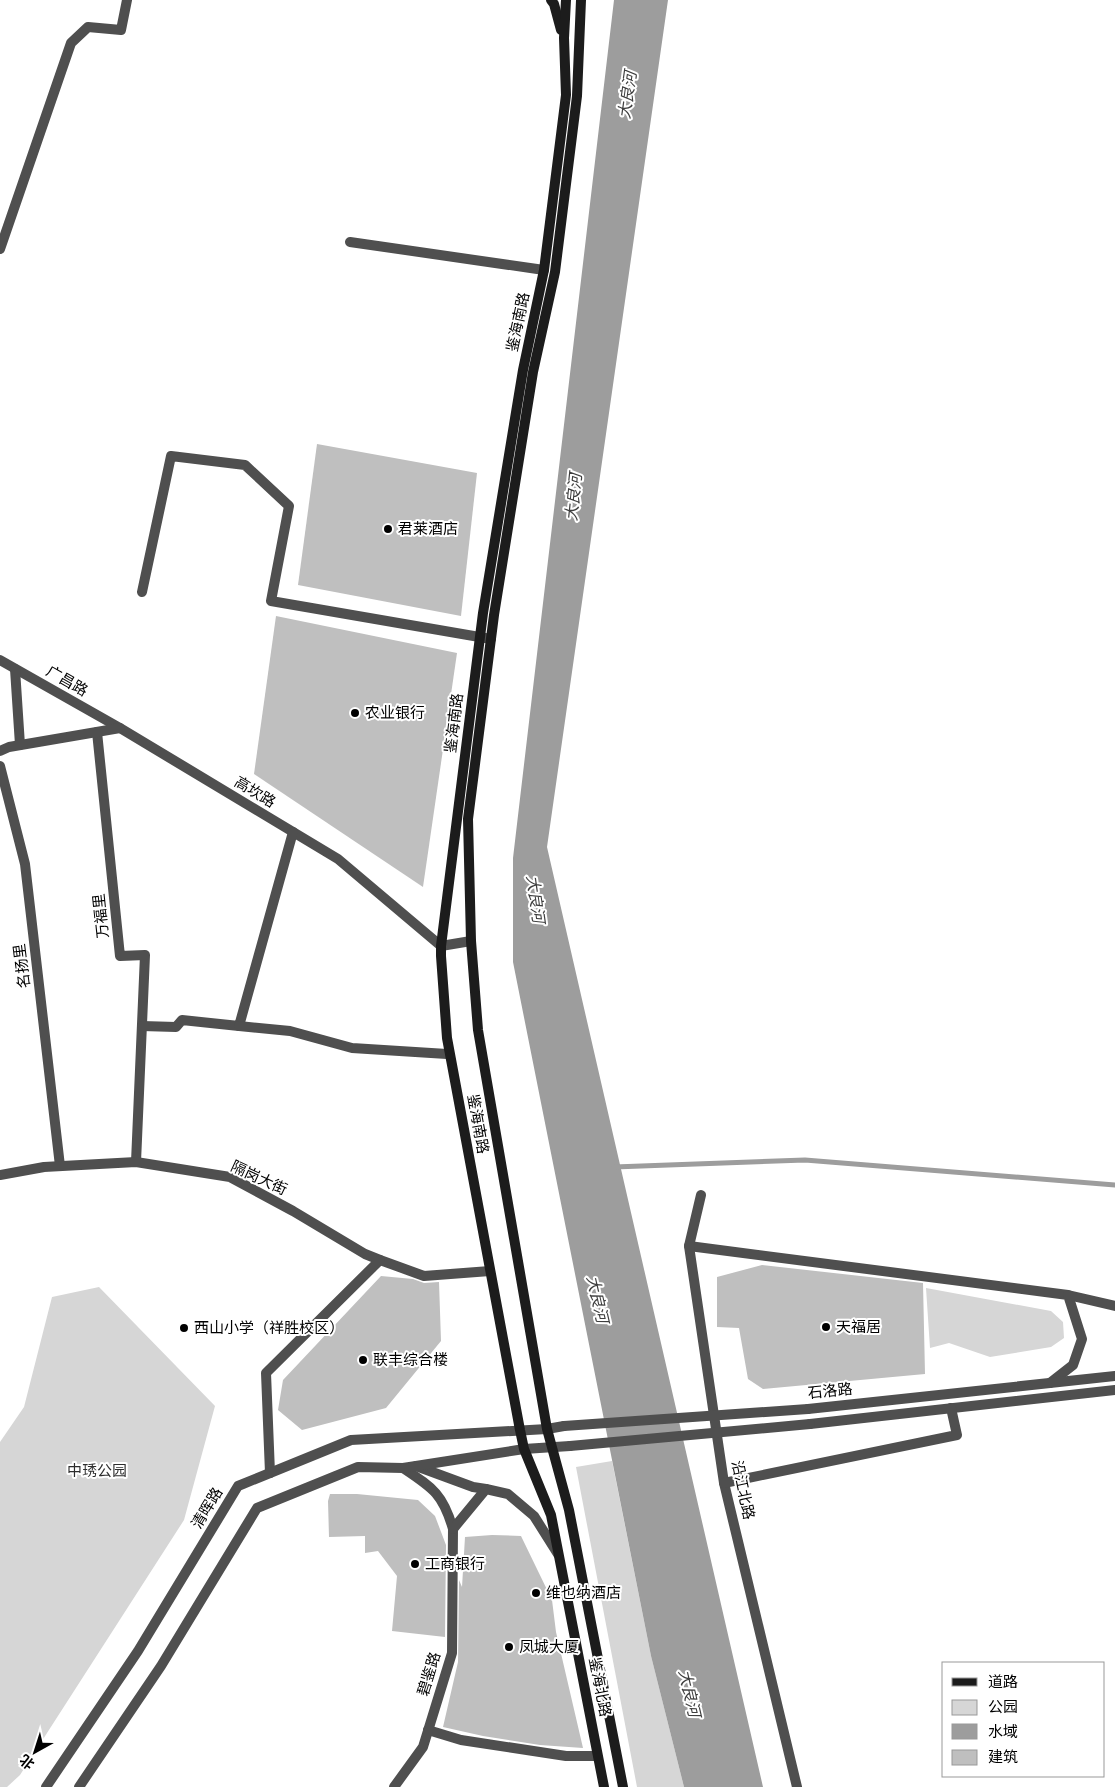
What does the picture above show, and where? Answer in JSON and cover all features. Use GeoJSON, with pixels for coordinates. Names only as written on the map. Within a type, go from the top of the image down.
{"type":"FeatureCollection","features":[{"type":"Feature","properties":{"kind":"main road"},"geometry":{"type":"LineString","coordinates":[[551,0],[554,4],[564,38]]}},
{"type":"Feature","properties":{"kind":"main road","name":"鉴海南路"},"geometry":{"type":"LineString","coordinates":[[524,1449],[447,1038],[441,946],[480,638],[523,370],[544,270],[566,95],[564,38],[566,0]]}},
{"type":"Feature","properties":{"kind":"main road","name":"鉴海南路"},"geometry":{"type":"LineString","coordinates":[[552,1446],[547,1428],[478,1030],[471,941],[468,819],[491,639],[534,372],[555,272],[577,96],[581,0]]}},
{"type":"Feature","properties":{"kind":"main road","name":"鉴海北路"},"geometry":{"type":"LineString","coordinates":[[552,1446],[569,1510],[623,1787]]}},
{"type":"Feature","properties":{"kind":"main road","name":"鉴海北路"},"geometry":{"type":"LineString","coordinates":[[524,1449],[551,1515],[604,1787]]}},
{"type":"Feature","properties":{"kind":"street"},"geometry":{"type":"LineString","coordinates":[[0,249],[71,43],[88,27],[121,30],[127,0]]}},
{"type":"Feature","properties":{"kind":"street"},"geometry":{"type":"LineString","coordinates":[[350,242],[544,270]]}},
{"type":"Feature","properties":{"kind":"street"},"geometry":{"type":"LineString","coordinates":[[142,592],[171,456],[244,465],[289,506],[271,601],[491,639]]}},
{"type":"Feature","properties":{"kind":"street","name":"广昌路"},"geometry":{"type":"LineString","coordinates":[[0,660],[120,728]]}},
{"type":"Feature","properties":{"kind":"street"},"geometry":{"type":"LineString","coordinates":[[16,669],[20,745]]}},
{"type":"Feature","properties":{"kind":"street"},"geometry":{"type":"LineString","coordinates":[[0,751],[20,745],[120,728]]}},
{"type":"Feature","properties":{"kind":"street","name":"高坎路"},"geometry":{"type":"LineString","coordinates":[[120,728],[338,859],[441,946]]}},
{"type":"Feature","properties":{"kind":"street","name":"万福里"},"geometry":{"type":"LineString","coordinates":[[97,732],[120,956],[145,955],[136,1162]]}},
{"type":"Feature","properties":{"kind":"street","name":"名扬里"},"geometry":{"type":"LineString","coordinates":[[0,766],[25,864],[60,1166]]}},
{"type":"Feature","properties":{"kind":"street"},"geometry":{"type":"LineString","coordinates":[[239,1026],[293,832]]}},
{"type":"Feature","properties":{"kind":"street"},"geometry":{"type":"LineString","coordinates":[[441,946],[471,941]]}},
{"type":"Feature","properties":{"kind":"street"},"geometry":{"type":"LineString","coordinates":[[142,1026],[176,1027],[182,1020],[290,1031],[352,1048],[447,1054]]}},
{"type":"Feature","properties":{"kind":"street","name":"隔岗大街"},"geometry":{"type":"LineString","coordinates":[[0,1175],[44,1167],[136,1162],[230,1177],[293,1211],[365,1254],[424,1276],[490,1271]]}},
{"type":"Feature","properties":{"kind":"street","name":"沿江北路"},"geometry":{"type":"LineString","coordinates":[[701,1195],[689,1246],[724,1483],[797,1787]]}},
{"type":"Feature","properties":{"kind":"street"},"geometry":{"type":"LineString","coordinates":[[689,1246],[1068,1295],[1115,1306]]}},
{"type":"Feature","properties":{"kind":"street"},"geometry":{"type":"LineString","coordinates":[[270,1473],[266,1373],[380,1260]]}},
{"type":"Feature","properties":{"kind":"street"},"geometry":{"type":"LineString","coordinates":[[1050,1383],[1073,1365],[1082,1339],[1068,1295]]}},
{"type":"Feature","properties":{"kind":"street","name":"石洛路"},"geometry":{"type":"LineString","coordinates":[[547,1428],[808,1409],[1115,1376]]}},
{"type":"Feature","properties":{"kind":"street","name":"石洛路"},"geometry":{"type":"LineString","coordinates":[[552,1446],[570,1446],[810,1424],[1115,1390]]}},
{"type":"Feature","properties":{"kind":"street"},"geometry":{"type":"LineString","coordinates":[[724,1483],[957,1435],[951,1408]]}},
{"type":"Feature","properties":{"kind":"street","name":"清晖路"},"geometry":{"type":"LineString","coordinates":[[46,1787],[138,1651],[238,1486],[351,1440],[547,1428]]}},
{"type":"Feature","properties":{"kind":"street"},"geometry":{"type":"LineString","coordinates":[[79,1787],[161,1666],[257,1508],[358,1467],[403,1468],[552,1446]]}},
{"type":"Feature","properties":{"kind":"street"},"geometry":{"type":"LineString","coordinates":[[415,1466],[473,1487],[508,1494],[534,1516],[560,1557]]}},
{"type":"Feature","properties":{"kind":"street"},"geometry":{"type":"LineString","coordinates":[[403,1468],[426,1483],[439,1495],[447,1510],[453,1529]]}},
{"type":"Feature","properties":{"kind":"street"},"geometry":{"type":"LineString","coordinates":[[453,1529],[486,1489]]}},
{"type":"Feature","properties":{"kind":"street","name":"碧鉴路"},"geometry":{"type":"LineString","coordinates":[[394,1787],[423,1746],[452,1653],[453,1529]]}},
{"type":"Feature","properties":{"kind":"street"},"geometry":{"type":"LineString","coordinates":[[428,1730],[461,1740],[566,1756],[594,1756]]}},
{"type":"Feature","properties":{"kind":"green space","name":"中琇公园"},"geometry":{"type":"Polygon","coordinates":[[[99,1287],[215,1406],[184,1520],[20,1775],[7,1787],[0,1787],[0,1442],[24,1407],[52,1297],[99,1287]]]}},
{"type":"Feature","properties":{"kind":"green space"},"geometry":{"type":"Polygon","coordinates":[[[926,1288],[1051,1311],[1063,1322],[1064,1338],[1051,1347],[990,1357],[949,1343],[930,1348],[926,1288]]]}},
{"type":"Feature","properties":{"kind":"green space"},"geometry":{"type":"Polygon","coordinates":[[[612,1461],[651,1656],[684,1787],[637,1787],[576,1467],[612,1461]]]}},
{"type":"Feature","properties":{"kind":"water","name":"大良河"},"geometry":{"type":"Polygon","coordinates":[[[614,0],[668,0],[547,847],[763,1787],[684,1787],[651,1656],[513,962],[513,858],[614,0]]]}},
{"type":"Feature","properties":{"kind":"building","name":"君莱酒店"},"geometry":{"type":"Polygon","coordinates":[[[317,444],[477,473],[461,616],[298,585],[317,444]]]}},
{"type":"Feature","properties":{"kind":"building","name":"农业银行"},"geometry":{"type":"Polygon","coordinates":[[[276,616],[457,653],[423,887],[254,774],[276,616]]]}},
{"type":"Feature","properties":{"kind":"building","name":"天福居"},"geometry":{"type":"Polygon","coordinates":[[[762,1265],[923,1283],[925,1374],[763,1389],[748,1379],[739,1328],[717,1327],[717,1277],[762,1265]]]}},
{"type":"Feature","properties":{"kind":"building","name":"联丰综合楼"},"geometry":{"type":"Polygon","coordinates":[[[381,1276],[413,1279],[424,1283],[439,1282],[441,1341],[386,1408],[302,1430],[278,1410],[283,1380],[381,1276]]]}},
{"type":"Feature","properties":{"kind":"building","name":"工商银行"},"geometry":{"type":"Polygon","coordinates":[[[330,1494],[357,1494],[418,1500],[435,1516],[446,1545],[445,1637],[392,1631],[397,1576],[378,1551],[365,1553],[365,1536],[329,1537],[328,1501],[330,1494]]]}},
{"type":"Feature","properties":{"kind":"building","name":"凤城大厦"},"geometry":{"type":"Polygon","coordinates":[[[492,1535],[521,1536],[552,1600],[556,1632],[583,1748],[540,1745],[483,1736],[443,1727],[458,1662],[459,1580],[462,1587],[465,1537],[492,1535]]]}},
{"type":"Feature","properties":{"kind":"waterway"},"geometry":{"type":"LineString","coordinates":[[614,1167],[805,1160],[1115,1185]]}},
{"type":"Feature","properties":{"kind":"place","name":"君莱酒店"},"geometry":{"type":"Point","coordinates":[388,529]}},
{"type":"Feature","properties":{"kind":"place","name":"农业银行"},"geometry":{"type":"Point","coordinates":[355,713]}},
{"type":"Feature","properties":{"kind":"place","name":"天福居"},"geometry":{"type":"Point","coordinates":[826,1327]}},
{"type":"Feature","properties":{"kind":"place","name":"西山小学（祥胜校区）"},"geometry":{"type":"Point","coordinates":[184,1328]}},
{"type":"Feature","properties":{"kind":"place","name":"联丰综合楼"},"geometry":{"type":"Point","coordinates":[363,1360]}},
{"type":"Feature","properties":{"kind":"place","name":"工商银行"},"geometry":{"type":"Point","coordinates":[415,1564]}},
{"type":"Feature","properties":{"kind":"place","name":"维也纳酒店"},"geometry":{"type":"Point","coordinates":[536,1593]}},
{"type":"Feature","properties":{"kind":"place","name":"凤城大厦"},"geometry":{"type":"Point","coordinates":[509,1647]}}]}
